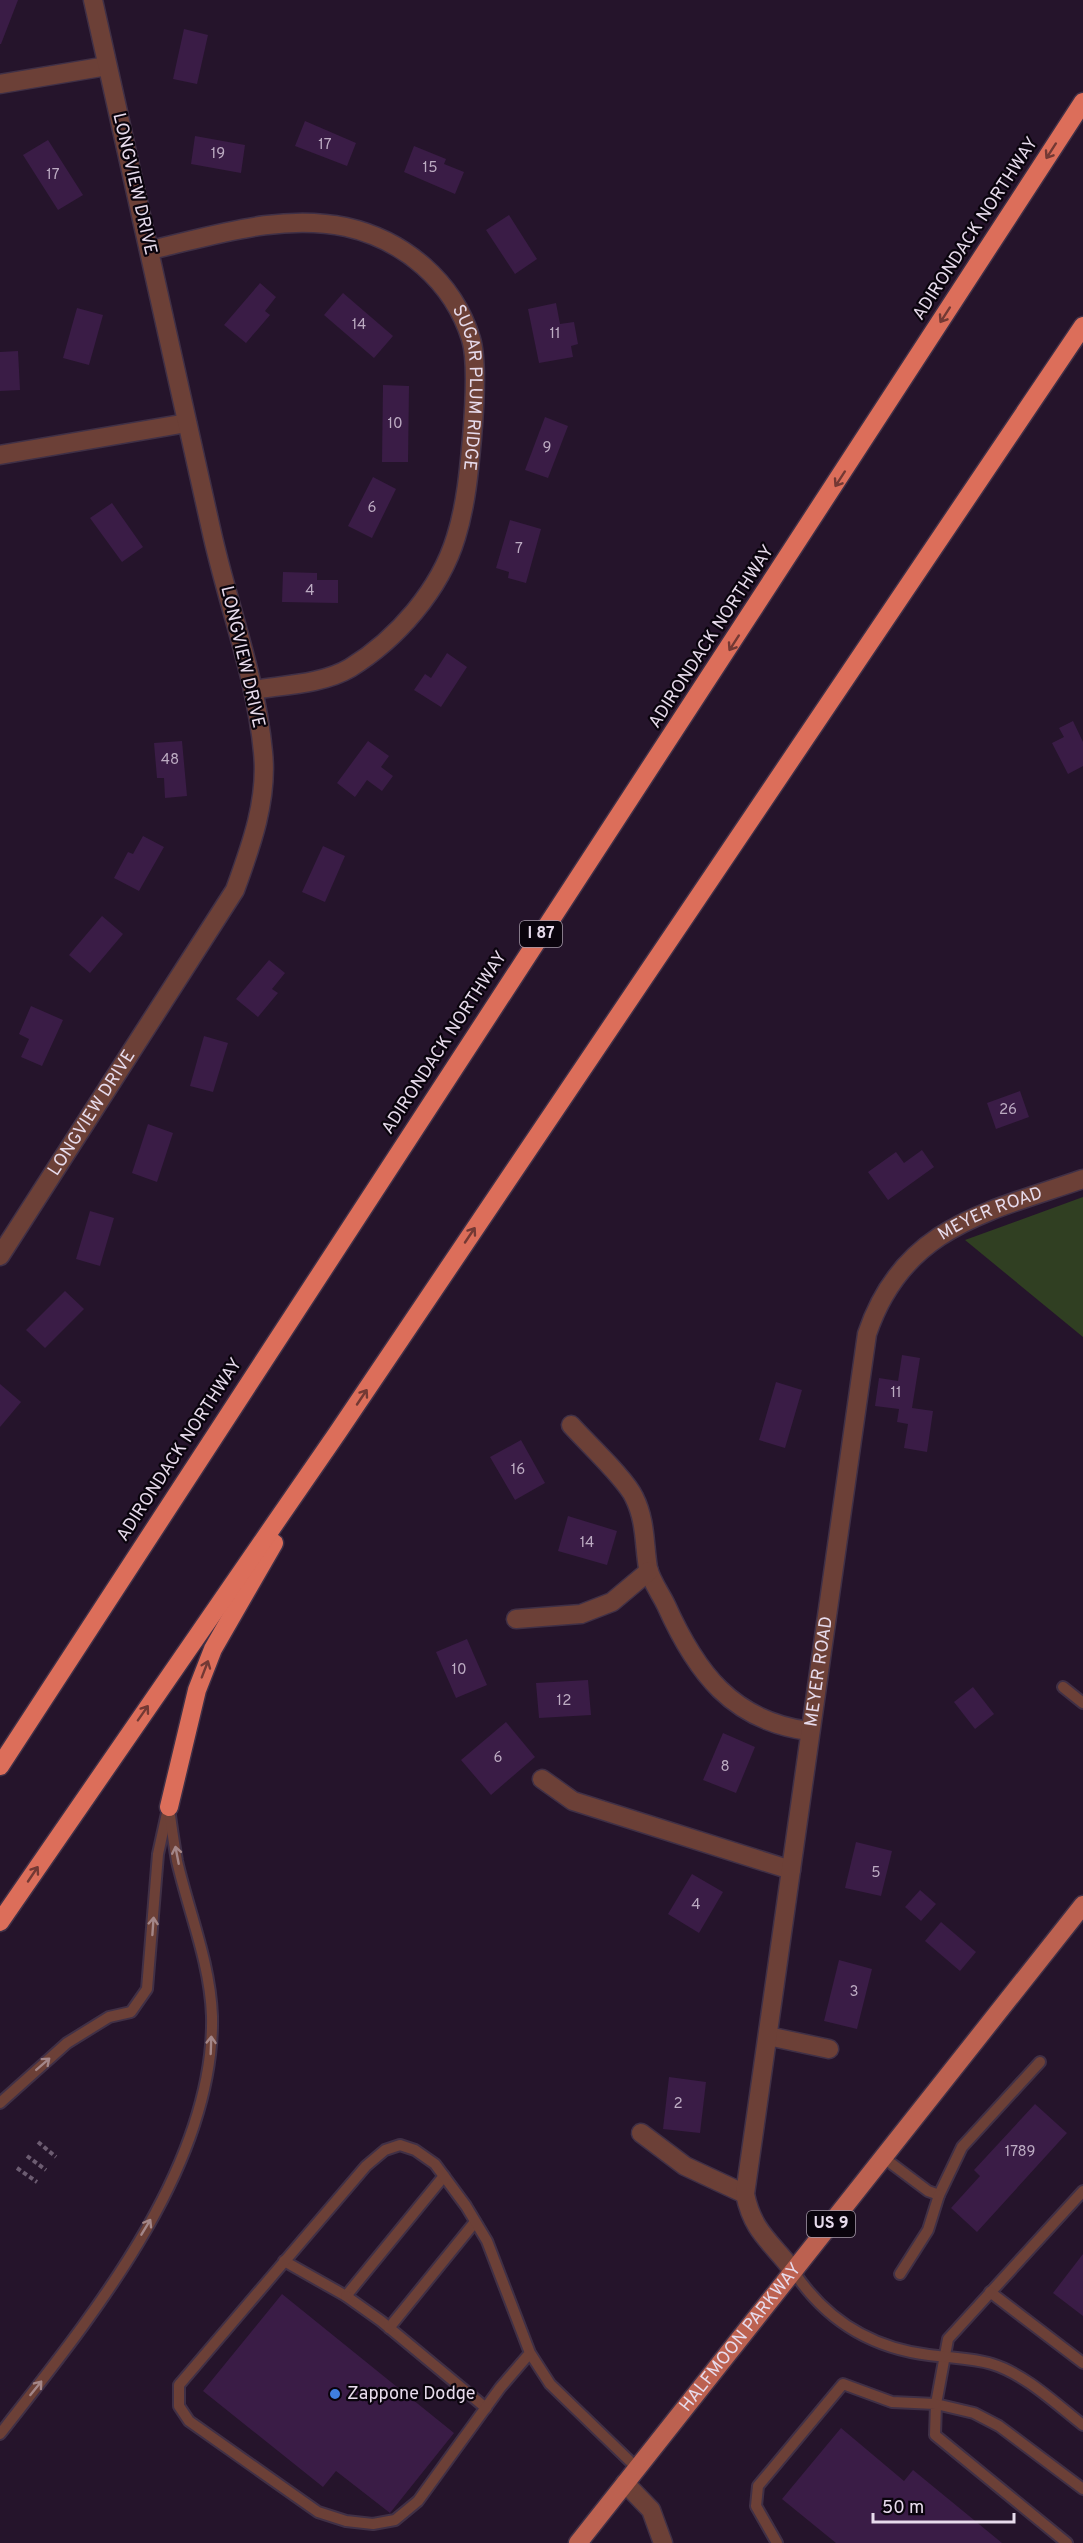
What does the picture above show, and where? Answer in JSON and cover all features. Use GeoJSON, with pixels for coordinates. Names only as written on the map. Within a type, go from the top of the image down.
{"type":"FeatureCollection","features":[{"type":"Feature","properties":{"kind":"highway","name":"ADIRONDACK NORTHWAY"},"geometry":{"type":"LineString","coordinates":[[0,1766],[550,920],[725,657],[1083,102]]}},
{"type":"Feature","properties":{"kind":"highway"},"geometry":{"type":"LineString","coordinates":[[0,1922],[338,1432],[1083,326]]}},
{"type":"Feature","properties":{"kind":"highway"},"geometry":{"type":"LineString","coordinates":[[169,1807],[197,1690],[213,1649],[338,1432]]}},
{"type":"Feature","properties":{"kind":"main road","name":"HALFMOON PARKWAY"},"geometry":{"type":"LineString","coordinates":[[578,2543],[1083,1905]]}},
{"type":"Feature","properties":{"kind":"street","name":"LONGVIEW DRIVE"},"geometry":{"type":"LineString","coordinates":[[0,1256],[235,890],[252,845],[263,795],[263,754],[253,690],[215,549],[93,0]]}},
{"type":"Feature","properties":{"kind":"street"},"geometry":{"type":"LineString","coordinates":[[0,84],[107,66]]}},
{"type":"Feature","properties":{"kind":"street","name":"SUGAR PLUM RIDGE"},"geometry":{"type":"LineString","coordinates":[[150,250],[265,225],[304,221],[347,227],[395,246],[429,268],[453,298],[472,340],[475,400],[465,493],[456,538],[441,572],[412,614],[393,635],[349,669],[330,677],[253,690]]}},
{"type":"Feature","properties":{"kind":"street"},"geometry":{"type":"LineString","coordinates":[[0,455],[187,423]]}},
{"type":"Feature","properties":{"kind":"street","name":"MEYER ROAD"},"geometry":{"type":"LineString","coordinates":[[794,2272],[780,2253],[760,2234],[749,2211],[745,2194],[867,1334],[875,1309],[902,1268],[915,1254],[953,1226],[1083,1179]]}},
{"type":"Feature","properties":{"kind":"street"},"geometry":{"type":"LineString","coordinates":[[571,1425],[633,1495],[644,1522],[649,1571],[680,1635],[721,1692],[745,1711],[779,1727],[809,1731]]}},
{"type":"Feature","properties":{"kind":"street"},"geometry":{"type":"LineString","coordinates":[[516,1619],[581,1614],[612,1602],[649,1571]]}},
{"type":"Feature","properties":{"kind":"street"},"geometry":{"type":"LineString","coordinates":[[542,1779],[573,1801],[791,1870]]}},
{"type":"Feature","properties":{"kind":"street"},"geometry":{"type":"LineString","coordinates":[[768,2036],[829,2049]]}},
{"type":"Feature","properties":{"kind":"street"},"geometry":{"type":"LineString","coordinates":[[641,2133],[685,2166],[745,2194]]}},
{"type":"Feature","properties":{"kind":"street"},"geometry":{"type":"LineString","coordinates":[[625,2483],[651,2510],[663,2543]]}},
{"type":"Feature","properties":{"kind":"lane"},"geometry":{"type":"LineString","coordinates":[[1063,1687],[1083,1703]]}},
{"type":"Feature","properties":{"kind":"lane"},"geometry":{"type":"LineString","coordinates":[[0,2103],[67,2043],[109,2018],[131,2012],[140,2002],[147,1989],[158,1854],[169,1807]]}},
{"type":"Feature","properties":{"kind":"lane"},"geometry":{"type":"LineString","coordinates":[[0,2434],[101,2301],[161,2202],[184,2155],[199,2109],[210,2063],[212,2015],[206,1965],[177,1860],[169,1807]]}},
{"type":"Feature","properties":{"kind":"lane"},"geometry":{"type":"LineString","coordinates":[[900,2274],[928,2230],[939,2195],[962,2147],[1040,2062]]}},
{"type":"Feature","properties":{"kind":"lane"},"geometry":{"type":"LineString","coordinates":[[530,2353],[486,2408],[418,2501],[395,2520],[374,2524],[346,2521],[318,2512],[189,2421],[179,2406],[179,2385],[366,2166],[385,2150],[400,2145],[415,2150],[435,2164],[487,2241],[530,2353],[550,2385],[637,2468]]}},
{"type":"Feature","properties":{"kind":"lane"},"geometry":{"type":"LineString","coordinates":[[884,2158],[928,2191],[939,2195]]}},
{"type":"Feature","properties":{"kind":"lane"},"geometry":{"type":"LineString","coordinates":[[346,2296],[444,2176]]}},
{"type":"Feature","properties":{"kind":"lane"},"geometry":{"type":"LineString","coordinates":[[1066,2543],[935,2435],[936,2404],[942,2357],[948,2339],[1083,2192]]}},
{"type":"Feature","properties":{"kind":"lane"},"geometry":{"type":"LineString","coordinates":[[389,2328],[475,2222]]}},
{"type":"Feature","properties":{"kind":"lane"},"geometry":{"type":"LineString","coordinates":[[284,2261],[346,2296],[389,2328],[486,2408]]}},
{"type":"Feature","properties":{"kind":"lane"},"geometry":{"type":"LineString","coordinates":[[794,2272],[825,2310],[874,2342],[900,2350],[992,2364],[1009,2372],[1083,2425]]}},
{"type":"Feature","properties":{"kind":"lane"},"geometry":{"type":"LineString","coordinates":[[990,2292],[1083,2363]]}},
{"type":"Feature","properties":{"kind":"lane"},"geometry":{"type":"LineString","coordinates":[[777,2543],[756,2506],[758,2486],[843,2384],[892,2402],[936,2404],[974,2413],[999,2426],[1083,2489]]}},
{"type":"Feature","properties":{"kind":"path"},"geometry":{"type":"LineString","coordinates":[[38,2142],[56,2157]]}},
{"type":"Feature","properties":{"kind":"path"},"geometry":{"type":"LineString","coordinates":[[27,2156],[46,2170]]}},
{"type":"Feature","properties":{"kind":"path"},"geometry":{"type":"LineString","coordinates":[[17,2168],[37,2182]]}},
{"type":"Feature","properties":{"kind":"green space"},"geometry":{"type":"Polygon","coordinates":[[[1083,1197],[1083,1337],[965,1240],[1083,1197]]]}},
{"type":"Feature","properties":{"kind":"building"},"geometry":{"type":"Polygon","coordinates":[[[0,0],[18,0],[1,44],[0,44],[0,0]]]}},
{"type":"Feature","properties":{"kind":"building"},"geometry":{"type":"Polygon","coordinates":[[[184,29],[208,35],[197,84],[173,79],[184,29]]]}},
{"type":"Feature","properties":{"kind":"building"},"geometry":{"type":"Polygon","coordinates":[[[305,121],[356,143],[347,166],[295,146],[305,121]]]}},
{"type":"Feature","properties":{"kind":"building"},"geometry":{"type":"Polygon","coordinates":[[[195,136],[245,145],[241,173],[191,164],[195,136]]]}},
{"type":"Feature","properties":{"kind":"building"},"geometry":{"type":"Polygon","coordinates":[[[48,140],[83,195],[58,210],[23,155],[48,140]]]}},
{"type":"Feature","properties":{"kind":"building"},"geometry":{"type":"Polygon","coordinates":[[[414,146],[446,159],[444,164],[464,172],[455,194],[404,172],[414,146]]]}},
{"type":"Feature","properties":{"kind":"building"},"geometry":{"type":"Polygon","coordinates":[[[509,215],[537,259],[515,274],[486,230],[509,215]]]}},
{"type":"Feature","properties":{"kind":"building"},"geometry":{"type":"Polygon","coordinates":[[[260,283],[276,297],[265,311],[270,315],[246,343],[224,325],[260,283]]]}},
{"type":"Feature","properties":{"kind":"building"},"geometry":{"type":"Polygon","coordinates":[[[343,293],[393,336],[374,358],[324,315],[343,293]]]}},
{"type":"Feature","properties":{"kind":"building"},"geometry":{"type":"Polygon","coordinates":[[[556,303],[560,324],[574,322],[578,344],[571,346],[573,357],[539,363],[528,309],[556,303]]]}},
{"type":"Feature","properties":{"kind":"building"},"geometry":{"type":"Polygon","coordinates":[[[77,308],[103,315],[89,365],[63,358],[77,308]]]}},
{"type":"Feature","properties":{"kind":"building"},"geometry":{"type":"Polygon","coordinates":[[[18,351],[20,390],[0,391],[0,352],[18,351]]]}},
{"type":"Feature","properties":{"kind":"building"},"geometry":{"type":"Polygon","coordinates":[[[383,385],[409,386],[408,462],[382,462],[383,385]]]}},
{"type":"Feature","properties":{"kind":"building"},"geometry":{"type":"Polygon","coordinates":[[[545,417],[568,426],[548,478],[525,470],[545,417]]]}},
{"type":"Feature","properties":{"kind":"building"},"geometry":{"type":"Polygon","coordinates":[[[373,477],[396,489],[372,538],[348,526],[373,477]]]}},
{"type":"Feature","properties":{"kind":"building"},"geometry":{"type":"Polygon","coordinates":[[[112,503],[143,547],[122,562],[90,518],[112,503]]]}},
{"type":"Feature","properties":{"kind":"building"},"geometry":{"type":"Polygon","coordinates":[[[510,520],[541,529],[526,583],[508,578],[509,572],[496,568],[510,520]]]}},
{"type":"Feature","properties":{"kind":"building"},"geometry":{"type":"Polygon","coordinates":[[[283,572],[317,573],[317,580],[338,580],[338,603],[282,602],[283,572]]]}},
{"type":"Feature","properties":{"kind":"building"},"geometry":{"type":"Polygon","coordinates":[[[447,653],[467,667],[441,707],[414,690],[425,674],[431,678],[447,653]]]}},
{"type":"Feature","properties":{"kind":"building"},"geometry":{"type":"Polygon","coordinates":[[[1073,721],[1083,742],[1083,766],[1068,774],[1052,743],[1064,737],[1059,728],[1073,721]]]}},
{"type":"Feature","properties":{"kind":"building"},"geometry":{"type":"Polygon","coordinates":[[[182,741],[187,796],[165,798],[164,778],[157,778],[154,743],[182,741]]]}},
{"type":"Feature","properties":{"kind":"building"},"geometry":{"type":"Polygon","coordinates":[[[368,741],[389,756],[381,767],[393,776],[382,791],[367,780],[355,797],[337,783],[368,741]]]}},
{"type":"Feature","properties":{"kind":"building"},"geometry":{"type":"Polygon","coordinates":[[[143,836],[164,847],[139,891],[114,878],[128,852],[133,854],[143,836]]]}},
{"type":"Feature","properties":{"kind":"building"},"geometry":{"type":"Polygon","coordinates":[[[323,846],[345,856],[325,902],[302,892],[323,846]]]}},
{"type":"Feature","properties":{"kind":"building"},"geometry":{"type":"Polygon","coordinates":[[[102,916],[123,934],[90,973],[69,955],[102,916]]]}},
{"type":"Feature","properties":{"kind":"building"},"geometry":{"type":"Polygon","coordinates":[[[269,960],[285,973],[272,989],[278,993],[258,1017],[236,999],[269,960]]]}},
{"type":"Feature","properties":{"kind":"building"},"geometry":{"type":"Polygon","coordinates":[[[31,1006],[63,1020],[42,1066],[21,1057],[29,1039],[19,1034],[31,1006]]]}},
{"type":"Feature","properties":{"kind":"building"},"geometry":{"type":"Polygon","coordinates":[[[204,1036],[228,1043],[213,1092],[190,1086],[204,1036]]]}},
{"type":"Feature","properties":{"kind":"building"},"geometry":{"type":"Polygon","coordinates":[[[1020,1091],[1029,1117],[996,1129],[987,1103],[1020,1091]]]}},
{"type":"Feature","properties":{"kind":"building"},"geometry":{"type":"Polygon","coordinates":[[[148,1124],[173,1133],[157,1182],[132,1173],[148,1124]]]}},
{"type":"Feature","properties":{"kind":"building"},"geometry":{"type":"Polygon","coordinates":[[[922,1150],[934,1167],[888,1200],[868,1172],[896,1152],[904,1163],[922,1150]]]}},
{"type":"Feature","properties":{"kind":"building"},"geometry":{"type":"Polygon","coordinates":[[[90,1211],[114,1218],[100,1266],[76,1259],[90,1211]]]}},
{"type":"Feature","properties":{"kind":"building"},"geometry":{"type":"Polygon","coordinates":[[[65,1291],[84,1309],[45,1348],[26,1330],[65,1291]]]}},
{"type":"Feature","properties":{"kind":"building"},"geometry":{"type":"Polygon","coordinates":[[[902,1355],[920,1358],[912,1408],[933,1411],[927,1452],[904,1448],[908,1424],[897,1422],[899,1409],[875,1406],[879,1378],[898,1381],[902,1355]]]}},
{"type":"Feature","properties":{"kind":"building"},"geometry":{"type":"Polygon","coordinates":[[[776,1382],[802,1390],[785,1448],[759,1440],[776,1382]]]}},
{"type":"Feature","properties":{"kind":"building"},"geometry":{"type":"Polygon","coordinates":[[[0,1384],[21,1402],[0,1427],[0,1384]]]}},
{"type":"Feature","properties":{"kind":"building"},"geometry":{"type":"Polygon","coordinates":[[[521,1440],[545,1483],[515,1500],[490,1457],[521,1440]]]}},
{"type":"Feature","properties":{"kind":"building"},"geometry":{"type":"Polygon","coordinates":[[[568,1516],[617,1531],[607,1565],[558,1551],[568,1516]]]}},
{"type":"Feature","properties":{"kind":"building"},"geometry":{"type":"Polygon","coordinates":[[[467,1639],[487,1685],[456,1698],[436,1652],[467,1639]]]}},
{"type":"Feature","properties":{"kind":"building"},"geometry":{"type":"Polygon","coordinates":[[[588,1680],[591,1715],[539,1718],[536,1683],[588,1680]]]}},
{"type":"Feature","properties":{"kind":"building"},"geometry":{"type":"Polygon","coordinates":[[[973,1687],[994,1714],[975,1729],[954,1702],[973,1687]]]}},
{"type":"Feature","properties":{"kind":"building"},"geometry":{"type":"Polygon","coordinates":[[[506,1722],[535,1757],[491,1795],[461,1760],[506,1722]]]}},
{"type":"Feature","properties":{"kind":"building"},"geometry":{"type":"Polygon","coordinates":[[[723,1733],[755,1747],[736,1793],[703,1780],[723,1733]]]}},
{"type":"Feature","properties":{"kind":"building"},"geometry":{"type":"Polygon","coordinates":[[[856,1842],[892,1851],[881,1896],[845,1888],[856,1842]]]}},
{"type":"Feature","properties":{"kind":"building"},"geometry":{"type":"Polygon","coordinates":[[[692,1874],[723,1892],[699,1933],[668,1914],[692,1874]]]}},
{"type":"Feature","properties":{"kind":"building"},"geometry":{"type":"Polygon","coordinates":[[[920,1890],[936,1904],[921,1921],[905,1907],[920,1890]]]}},
{"type":"Feature","properties":{"kind":"building"},"geometry":{"type":"Polygon","coordinates":[[[941,1922],[976,1952],[960,1971],[925,1941],[941,1922]]]}},
{"type":"Feature","properties":{"kind":"building"},"geometry":{"type":"Polygon","coordinates":[[[839,1960],[872,1969],[857,2029],[824,2021],[839,1960]]]}},
{"type":"Feature","properties":{"kind":"building"},"geometry":{"type":"Polygon","coordinates":[[[669,2077],[706,2082],[700,2133],[663,2129],[669,2077]]]}},
{"type":"Feature","properties":{"kind":"building"},"geometry":{"type":"Polygon","coordinates":[[[1035,2104],[1067,2133],[977,2232],[951,2208],[980,2176],[974,2170],[1035,2104]]]}},
{"type":"Feature","properties":{"kind":"building"},"geometry":{"type":"Polygon","coordinates":[[[1083,2254],[1083,2316],[1053,2293],[1083,2254]]]}},
{"type":"Feature","properties":{"kind":"building"},"geometry":{"type":"Polygon","coordinates":[[[282,2294],[454,2433],[390,2513],[336,2471],[323,2487],[203,2391],[282,2294]]]}},
{"type":"Feature","properties":{"kind":"building"},"geometry":{"type":"Polygon","coordinates":[[[841,2428],[904,2481],[913,2470],[1002,2543],[836,2543],[782,2499],[841,2428]]]}},
{"type":"Feature","properties":{"kind":"place","name":"Zappone Dodge"},"geometry":{"type":"Point","coordinates":[335,2394]}}]}
